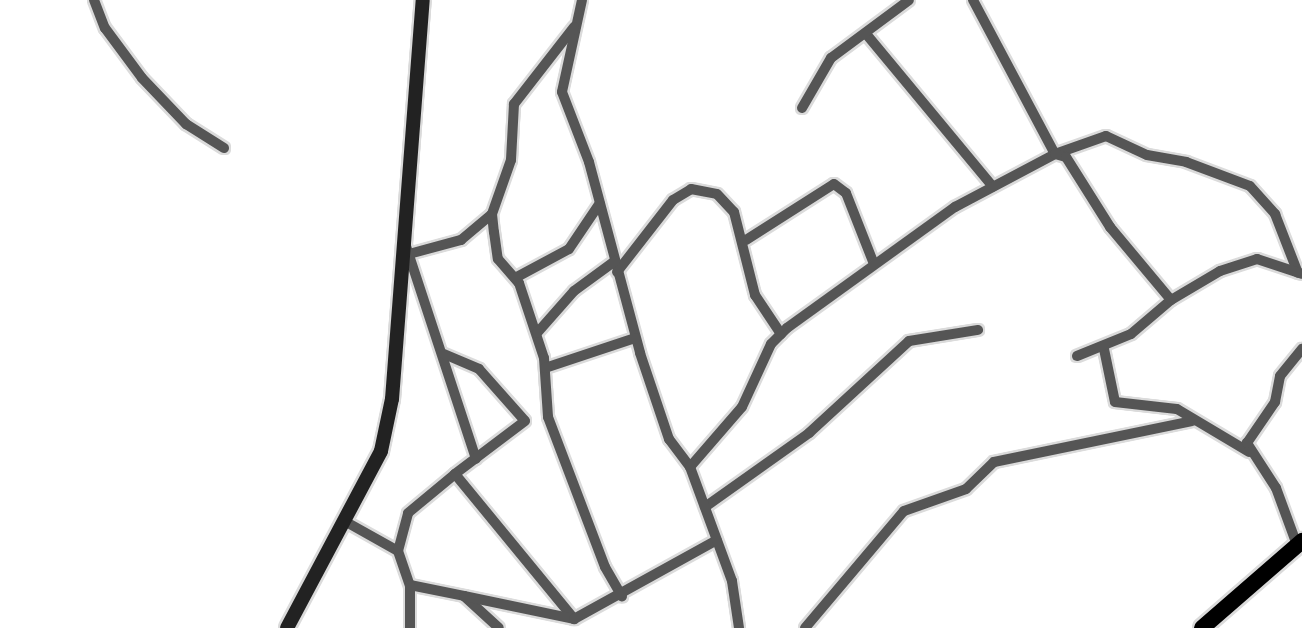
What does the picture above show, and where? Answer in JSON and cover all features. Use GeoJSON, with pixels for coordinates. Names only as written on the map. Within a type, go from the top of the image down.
{"type":"FeatureCollection","features":[{"type":"Feature","properties":{"kind":"main road"},"geometry":{"type":"LineString","coordinates":[[1202,628],[1300,543]]}},
{"type":"Feature","properties":{"kind":"street"},"geometry":{"type":"LineString","coordinates":[[94,0],[105,28],[142,78],[186,124],[224,148]]}},
{"type":"Feature","properties":{"kind":"street"},"geometry":{"type":"LineString","coordinates":[[287,628],[348,523],[381,451],[392,399],[407,248],[423,0]]}},
{"type":"Feature","properties":{"kind":"street"},"geometry":{"type":"LineString","coordinates":[[582,0],[562,92],[600,203],[635,338],[669,439],[690,467],[732,581],[739,628]]}},
{"type":"Feature","properties":{"kind":"street"},"geometry":{"type":"LineString","coordinates":[[802,108],[819,71],[909,0]]}},
{"type":"Feature","properties":{"kind":"street"},"geometry":{"type":"LineString","coordinates":[[973,0],[1055,154],[1066,157],[1110,227],[1171,300]]}},
{"type":"Feature","properties":{"kind":"street"},"geometry":{"type":"LineString","coordinates":[[574,27],[514,104],[511,160],[492,214],[498,259],[515,278],[537,333],[545,368],[548,417],[605,567],[622,596]]}},
{"type":"Feature","properties":{"kind":"street"},"geometry":{"type":"LineString","coordinates":[[867,35],[993,187]]}},
{"type":"Feature","properties":{"kind":"street"},"geometry":{"type":"LineString","coordinates":[[690,467],[742,407],[781,334],[874,264],[993,187],[1055,154],[1105,136],[1147,155],[1186,162],[1250,186],[1275,214],[1300,274]]}},
{"type":"Feature","properties":{"kind":"street"},"geometry":{"type":"LineString","coordinates":[[746,240],[834,184],[846,193],[874,264]]}},
{"type":"Feature","properties":{"kind":"street"},"geometry":{"type":"LineString","coordinates":[[537,333],[574,291],[616,266],[673,200],[691,189],[717,194],[734,212],[746,240],[755,295],[781,334]]}},
{"type":"Feature","properties":{"kind":"street"},"geometry":{"type":"LineString","coordinates":[[515,278],[569,249],[600,203]]}},
{"type":"Feature","properties":{"kind":"street"},"geometry":{"type":"LineString","coordinates":[[407,248],[461,240],[492,214]]}},
{"type":"Feature","properties":{"kind":"street"},"geometry":{"type":"LineString","coordinates":[[407,248],[444,354],[476,459]]}},
{"type":"Feature","properties":{"kind":"street"},"geometry":{"type":"LineString","coordinates":[[1077,356],[1104,349],[1171,300],[1220,271],[1257,259],[1300,274]]}},
{"type":"Feature","properties":{"kind":"street"},"geometry":{"type":"LineString","coordinates":[[705,507],[835,412],[909,341],[978,330]]}},
{"type":"Feature","properties":{"kind":"street"},"geometry":{"type":"LineString","coordinates":[[545,368],[635,338]]}},
{"type":"Feature","properties":{"kind":"street"},"geometry":{"type":"LineString","coordinates":[[1104,349],[1115,402],[1177,409],[1192,421],[1249,452],[1276,488],[1300,543]]}},
{"type":"Feature","properties":{"kind":"street"},"geometry":{"type":"LineString","coordinates":[[1249,452],[1251,430],[1275,402],[1280,376],[1302,349]]}},
{"type":"Feature","properties":{"kind":"street"},"geometry":{"type":"LineString","coordinates":[[444,354],[479,369],[525,421]]}},
{"type":"Feature","properties":{"kind":"street"},"geometry":{"type":"LineString","coordinates":[[411,628],[410,585],[398,551],[408,513],[525,421],[548,417]]}},
{"type":"Feature","properties":{"kind":"street"},"geometry":{"type":"LineString","coordinates":[[805,628],[904,511],[966,489],[994,462],[1192,421]]}},
{"type":"Feature","properties":{"kind":"street"},"geometry":{"type":"LineString","coordinates":[[455,474],[575,619]]}},
{"type":"Feature","properties":{"kind":"street"},"geometry":{"type":"LineString","coordinates":[[348,523],[398,551]]}},
{"type":"Feature","properties":{"kind":"street"},"geometry":{"type":"LineString","coordinates":[[410,585],[575,619],[622,596],[717,540]]}},
{"type":"Feature","properties":{"kind":"street"},"geometry":{"type":"LineString","coordinates":[[464,596],[499,628]]}}]}
